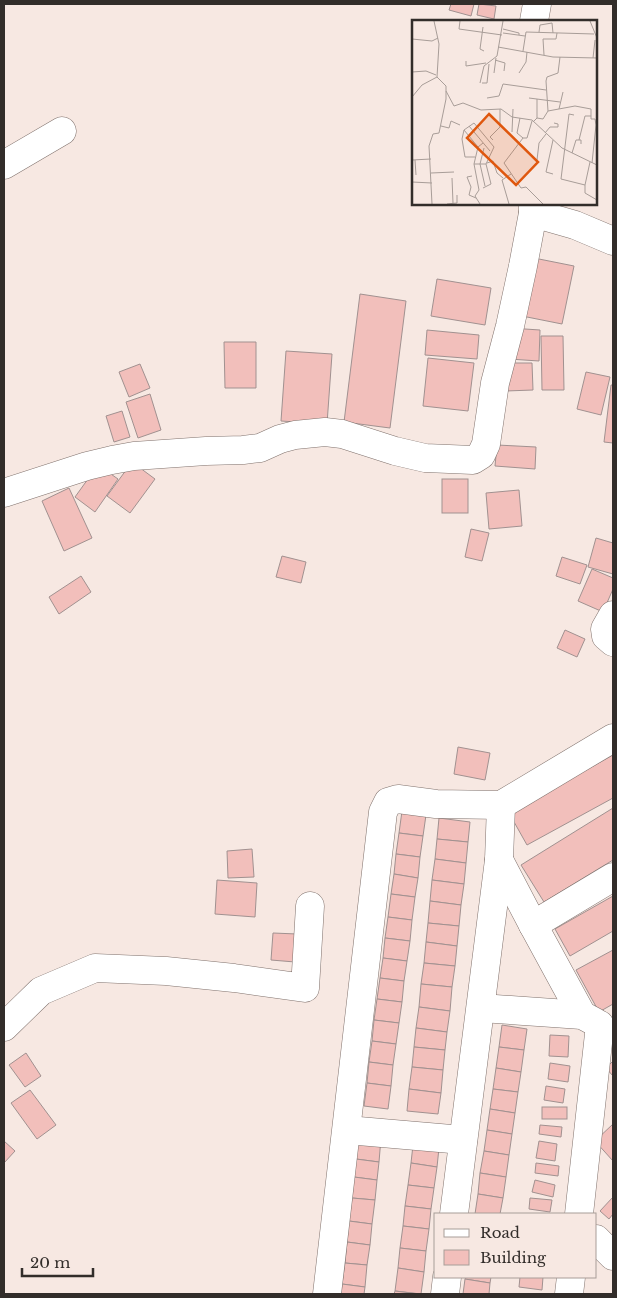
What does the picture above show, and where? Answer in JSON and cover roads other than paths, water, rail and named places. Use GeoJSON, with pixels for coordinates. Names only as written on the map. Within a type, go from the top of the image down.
{"type":"FeatureCollection","features":[{"type":"Feature","properties":{"kind":"street"},"geometry":{"type":"LineString","coordinates":[[534,20],[537,4]]}},
{"type":"Feature","properties":{"kind":"street"},"geometry":{"type":"LineString","coordinates":[[4,165],[62,131]]}},
{"type":"Feature","properties":{"kind":"street"},"geometry":{"type":"LineString","coordinates":[[4,492],[112,460],[134,456],[206,450],[260,448],[280,439],[296,435],[324,432],[342,434],[395,451],[425,458],[474,460],[481,455],[486,444],[495,383],[512,317],[533,208],[613,242]]}},
{"type":"Feature","properties":{"kind":"street"},"geometry":{"type":"LineString","coordinates":[[613,615],[605,629],[606,636],[613,642]]}},
{"type":"Feature","properties":{"kind":"street"},"geometry":{"type":"LineString","coordinates":[[327,1294],[383,812],[388,802],[398,799],[436,804],[501,805],[613,738]]}},
{"type":"Feature","properties":{"kind":"street"},"geometry":{"type":"LineString","coordinates":[[454,1213],[500,860],[501,805]]}},
{"type":"Feature","properties":{"kind":"street"},"geometry":{"type":"LineString","coordinates":[[500,860],[533,925],[598,1019],[604,1084],[579,1213]]}},
{"type":"Feature","properties":{"kind":"street"},"geometry":{"type":"LineString","coordinates":[[533,925],[613,877]]}},
{"type":"Feature","properties":{"kind":"street"},"geometry":{"type":"LineString","coordinates":[[4,1027],[41,991],[95,968],[166,971],[305,988],[310,906]]}},
{"type":"Feature","properties":{"kind":"street"},"geometry":{"type":"LineString","coordinates":[[481,1008],[598,1019]]}},
{"type":"Feature","properties":{"kind":"street"},"geometry":{"type":"LineString","coordinates":[[346,1130],[463,1140]]}},
{"type":"Feature","properties":{"kind":"street"},"geometry":{"type":"LineString","coordinates":[[597,1240],[613,1256]]}},
{"type":"Feature","properties":{"kind":"street"},"geometry":{"type":"LineString","coordinates":[[445,1294],[447,1278]]}},
{"type":"Feature","properties":{"kind":"street"},"geometry":{"type":"LineString","coordinates":[[569,1294],[571,1278]]}}]}
